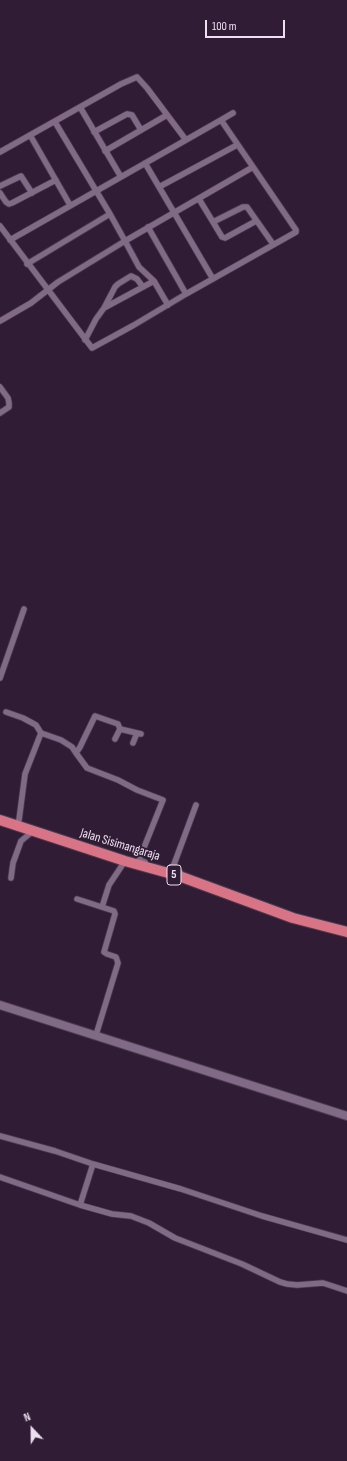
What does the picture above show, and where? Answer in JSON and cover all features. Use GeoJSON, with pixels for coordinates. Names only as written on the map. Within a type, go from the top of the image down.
{"type":"FeatureCollection","features":[{"type":"Feature","properties":{"kind":"highway","name":"Jalan Sisimangaraja"},"geometry":{"type":"LineString","coordinates":[[0,814],[33,831],[125,861],[146,865]]}},
{"type":"Feature","properties":{"kind":"highway","name":"Jalan Sisimangaraja"},"geometry":{"type":"LineString","coordinates":[[0,820],[17,823],[146,865],[179,874],[294,915],[347,932]]}},
{"type":"Feature","properties":{"kind":"highway","name":"Jalan Sisimangaraja"},"geometry":{"type":"LineString","coordinates":[[294,915],[347,926]]}},
{"type":"Feature","properties":{"kind":"street"},"geometry":{"type":"LineString","coordinates":[[0,152],[121,84],[137,77],[186,140]]}},
{"type":"Feature","properties":{"kind":"street"},"geometry":{"type":"LineString","coordinates":[[80,107],[121,177]]}},
{"type":"Feature","properties":{"kind":"street"},"geometry":{"type":"LineString","coordinates":[[10,240],[233,113]]}},
{"type":"Feature","properties":{"kind":"street"},"geometry":{"type":"LineString","coordinates":[[94,132],[127,114],[132,115],[141,130]]}},
{"type":"Feature","properties":{"kind":"street"},"geometry":{"type":"LineString","coordinates":[[105,151],[167,116]]}},
{"type":"Feature","properties":{"kind":"street"},"geometry":{"type":"LineString","coordinates":[[0,226],[27,264],[92,348],[296,232],[221,120]]}},
{"type":"Feature","properties":{"kind":"street"},"geometry":{"type":"LineString","coordinates":[[55,122],[126,241],[138,267],[154,281],[168,305]]}},
{"type":"Feature","properties":{"kind":"street"},"geometry":{"type":"LineString","coordinates":[[30,134],[70,205]]}},
{"type":"Feature","properties":{"kind":"street"},"geometry":{"type":"LineString","coordinates":[[158,187],[237,145]]}},
{"type":"Feature","properties":{"kind":"street"},"geometry":{"type":"LineString","coordinates":[[145,163],[213,279]]}},
{"type":"Feature","properties":{"kind":"street"},"geometry":{"type":"LineString","coordinates":[[0,321],[31,303],[48,290],[148,227],[253,167]]}},
{"type":"Feature","properties":{"kind":"street"},"geometry":{"type":"LineString","coordinates":[[0,186],[20,176],[32,193]]}},
{"type":"Feature","properties":{"kind":"street"},"geometry":{"type":"LineString","coordinates":[[0,193],[9,204],[56,180]]}},
{"type":"Feature","properties":{"kind":"street"},"geometry":{"type":"LineString","coordinates":[[199,199],[222,237],[225,238],[256,221]]}},
{"type":"Feature","properties":{"kind":"street"},"geometry":{"type":"LineString","coordinates":[[213,222],[244,206],[247,207],[273,244]]}},
{"type":"Feature","properties":{"kind":"street"},"geometry":{"type":"LineString","coordinates":[[27,264],[110,214]]}},
{"type":"Feature","properties":{"kind":"street"},"geometry":{"type":"LineString","coordinates":[[148,227],[186,294]]}},
{"type":"Feature","properties":{"kind":"street"},"geometry":{"type":"LineString","coordinates":[[85,340],[115,287],[131,276],[137,278],[143,287]]}},
{"type":"Feature","properties":{"kind":"street"},"geometry":{"type":"LineString","coordinates":[[104,308],[154,281]]}},
{"type":"Feature","properties":{"kind":"street"},"geometry":{"type":"LineString","coordinates":[[0,387],[10,403],[9,407],[0,413]]}},
{"type":"Feature","properties":{"kind":"street"},"geometry":{"type":"LineString","coordinates":[[0,678],[24,609]]}},
{"type":"Feature","properties":{"kind":"street"},"geometry":{"type":"LineString","coordinates":[[6,712],[23,718],[36,725],[41,733],[61,740],[72,746],[87,768],[118,780],[143,793],[163,800],[139,860],[146,865]]}},
{"type":"Feature","properties":{"kind":"street"},"geometry":{"type":"LineString","coordinates":[[76,753],[93,717],[118,724],[120,729]]}},
{"type":"Feature","properties":{"kind":"street"},"geometry":{"type":"LineString","coordinates":[[120,729],[139,733],[133,743]]}},
{"type":"Feature","properties":{"kind":"street"},"geometry":{"type":"LineString","coordinates":[[115,739],[120,729]]}},
{"type":"Feature","properties":{"kind":"street"},"geometry":{"type":"LineString","coordinates":[[17,823],[25,774],[41,733]]}},
{"type":"Feature","properties":{"kind":"street"},"geometry":{"type":"LineString","coordinates":[[179,874],[173,867],[196,805]]}},
{"type":"Feature","properties":{"kind":"street"},"geometry":{"type":"LineString","coordinates":[[11,878],[13,863],[21,841],[33,831]]}},
{"type":"Feature","properties":{"kind":"street"},"geometry":{"type":"LineString","coordinates":[[102,907],[109,886],[125,861]]}},
{"type":"Feature","properties":{"kind":"street"},"geometry":{"type":"LineString","coordinates":[[77,899],[114,911],[115,914],[104,952],[116,957],[118,963],[96,1035]]}},
{"type":"Feature","properties":{"kind":"street"},"geometry":{"type":"LineString","coordinates":[[0,1005],[347,1116]]}},
{"type":"Feature","properties":{"kind":"street"},"geometry":{"type":"LineString","coordinates":[[0,1136],[55,1151],[93,1164],[160,1182],[262,1216],[347,1240]]}},
{"type":"Feature","properties":{"kind":"street"},"geometry":{"type":"LineString","coordinates":[[80,1205],[93,1164]]}},
{"type":"Feature","properties":{"kind":"street"},"geometry":{"type":"LineString","coordinates":[[0,1177],[80,1205],[112,1214],[131,1216],[149,1222],[175,1238],[242,1264],[280,1282],[297,1285],[323,1283],[347,1291]]}}]}
